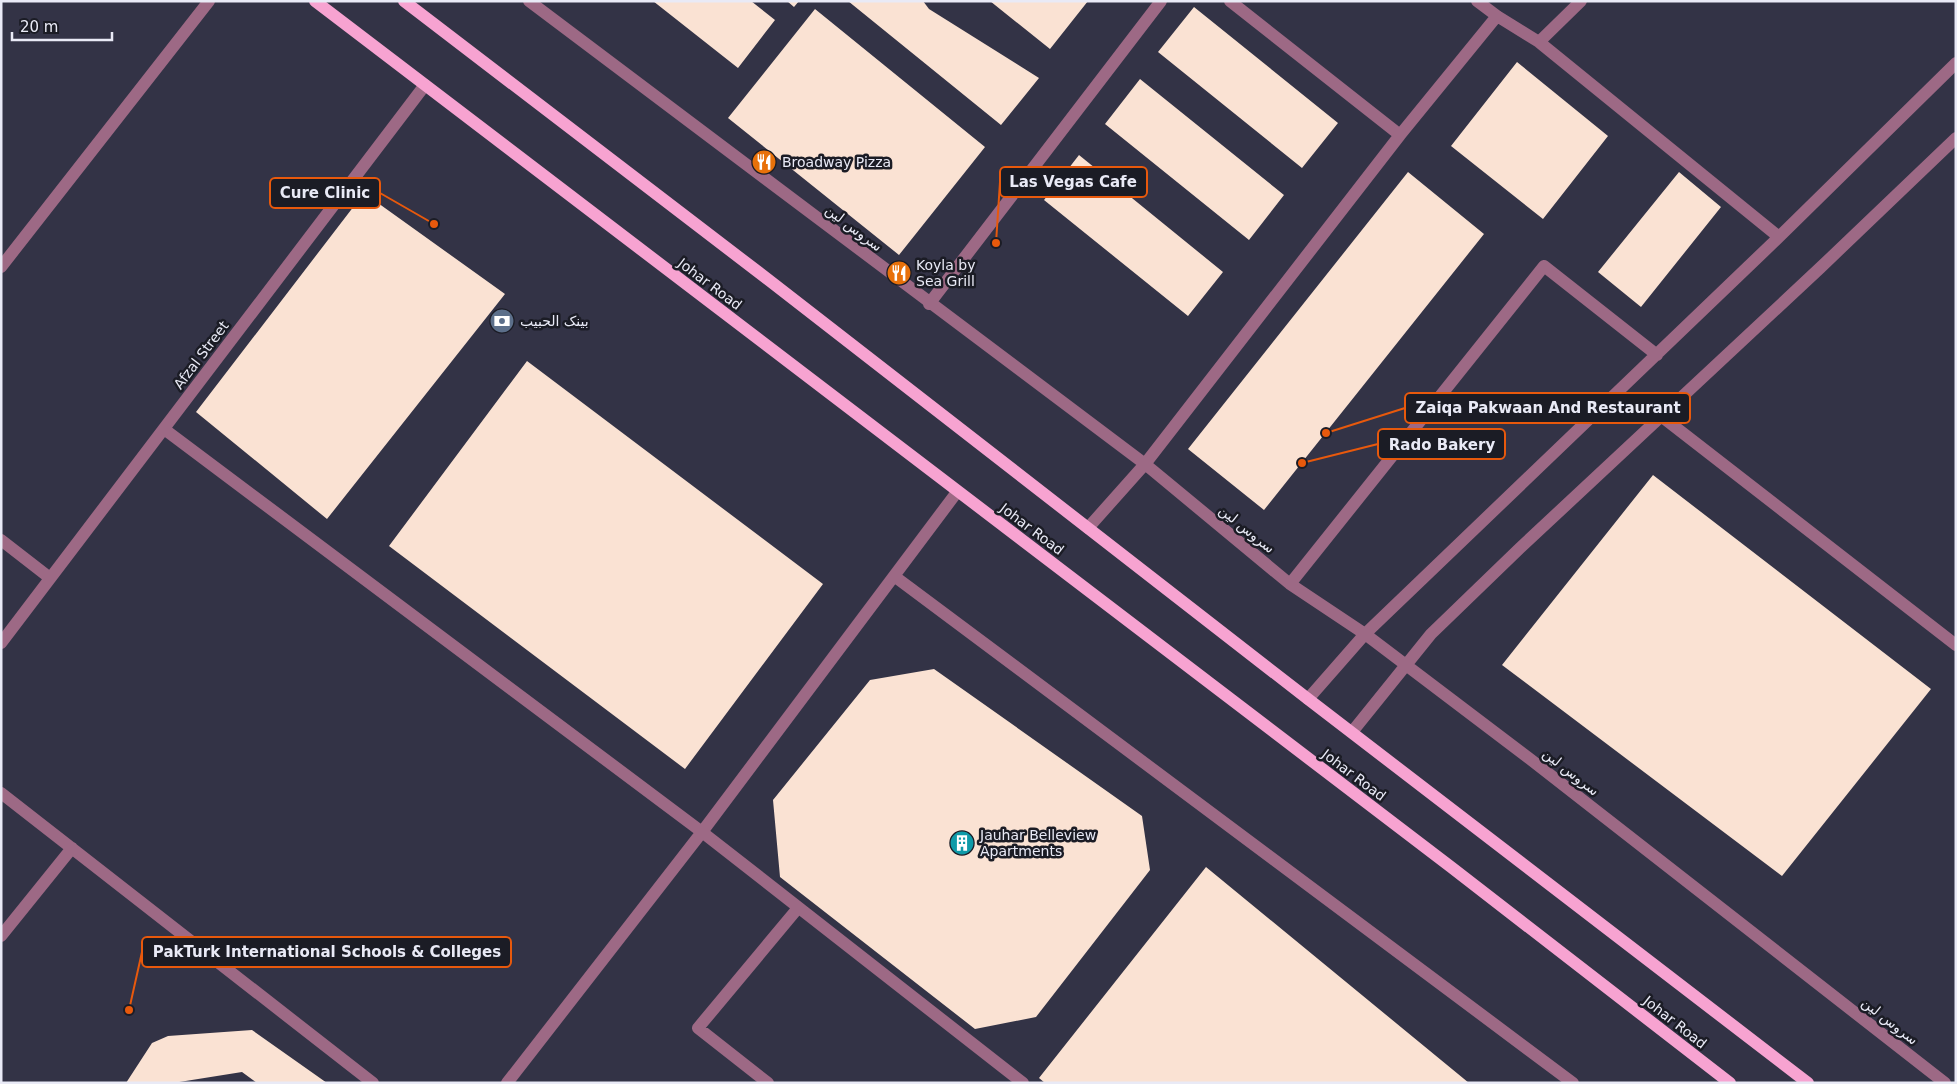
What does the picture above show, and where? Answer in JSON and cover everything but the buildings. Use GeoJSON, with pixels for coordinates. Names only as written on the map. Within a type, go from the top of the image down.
{"type":"FeatureCollection","features":[{"type":"Feature","properties":{"kind":"main road","name":"Johar Road"},"geometry":{"type":"LineString","coordinates":[[315,1],[1451,867],[1730,1083]]}},
{"type":"Feature","properties":{"kind":"main road"},"geometry":{"type":"LineString","coordinates":[[404,1],[770,280],[1308,699],[1808,1083]]}},
{"type":"Feature","properties":{"kind":"street"},"geometry":{"type":"LineString","coordinates":[[1,267],[209,1]]}},
{"type":"Feature","properties":{"kind":"street","name":"سروس لین"},"geometry":{"type":"LineString","coordinates":[[529,1],[929,304],[1145,464],[1290,584],[1365,634],[1404,666],[1530,759],[1945,1083]]}},
{"type":"Feature","properties":{"kind":"street"},"geometry":{"type":"LineString","coordinates":[[929,304],[1161,1]]}},
{"type":"Feature","properties":{"kind":"street"},"geometry":{"type":"LineString","coordinates":[[1230,1],[1400,136]]}},
{"type":"Feature","properties":{"kind":"street"},"geometry":{"type":"LineString","coordinates":[[1477,1],[1497,16],[1540,42],[1778,237]]}},
{"type":"Feature","properties":{"kind":"street"},"geometry":{"type":"LineString","coordinates":[[1540,42],[1581,1]]}},
{"type":"Feature","properties":{"kind":"street"},"geometry":{"type":"LineString","coordinates":[[1088,528],[1145,464],[1400,136],[1497,16]]}},
{"type":"Feature","properties":{"kind":"street"},"geometry":{"type":"LineString","coordinates":[[1308,699],[1365,634],[1656,355],[1956,63]]}},
{"type":"Feature","properties":{"kind":"street","name":"Afzal Street"},"geometry":{"type":"LineString","coordinates":[[1,643],[425,86]]}},
{"type":"Feature","properties":{"kind":"street"},"geometry":{"type":"LineString","coordinates":[[1352,732],[1404,666],[1437,628],[1956,138]]}},
{"type":"Feature","properties":{"kind":"street"},"geometry":{"type":"LineString","coordinates":[[1290,584],[1544,266],[1656,355]]}},
{"type":"Feature","properties":{"kind":"street"},"geometry":{"type":"LineString","coordinates":[[1661,416],[1956,645]]}},
{"type":"Feature","properties":{"kind":"street"},"geometry":{"type":"LineString","coordinates":[[164,429],[702,832],[1023,1083]]}},
{"type":"Feature","properties":{"kind":"street"},"geometry":{"type":"LineString","coordinates":[[507,1083],[702,832],[957,492]]}},
{"type":"Feature","properties":{"kind":"street"},"geometry":{"type":"LineString","coordinates":[[1,540],[50,578]]}},
{"type":"Feature","properties":{"kind":"street"},"geometry":{"type":"LineString","coordinates":[[894,576],[1573,1083]]}},
{"type":"Feature","properties":{"kind":"street"},"geometry":{"type":"LineString","coordinates":[[1,793],[373,1083]]}},
{"type":"Feature","properties":{"kind":"street"},"geometry":{"type":"LineString","coordinates":[[1,936],[72,848]]}},
{"type":"Feature","properties":{"kind":"street"},"geometry":{"type":"LineString","coordinates":[[768,1083],[698,1028],[798,908]]}},
{"type":"Feature","properties":{"kind":"place","name":"Broadway Pizza"},"geometry":{"type":"Point","coordinates":[764,162]}},
{"type":"Feature","properties":{"kind":"place","name":"Cure Clinic"},"geometry":{"type":"Point","coordinates":[434,224]}},
{"type":"Feature","properties":{"kind":"place","name":"Las Vegas Cafe"},"geometry":{"type":"Point","coordinates":[996,243]}},
{"type":"Feature","properties":{"kind":"place","name":"Koyla by Sea Grill"},"geometry":{"type":"Point","coordinates":[899,273]}},
{"type":"Feature","properties":{"kind":"place","name":"بينک الحبيب"},"geometry":{"type":"Point","coordinates":[502,321]}},
{"type":"Feature","properties":{"kind":"place","name":"Zaiqa Pakwaan And Restaurant"},"geometry":{"type":"Point","coordinates":[1326,433]}},
{"type":"Feature","properties":{"kind":"place","name":"Rado Bakery"},"geometry":{"type":"Point","coordinates":[1302,463]}},
{"type":"Feature","properties":{"kind":"place","name":"Jauhar Belleview Apartments"},"geometry":{"type":"Point","coordinates":[962,843]}},
{"type":"Feature","properties":{"kind":"place","name":"PakTurk International Schools & Colleges"},"geometry":{"type":"Point","coordinates":[129,1010]}}]}
